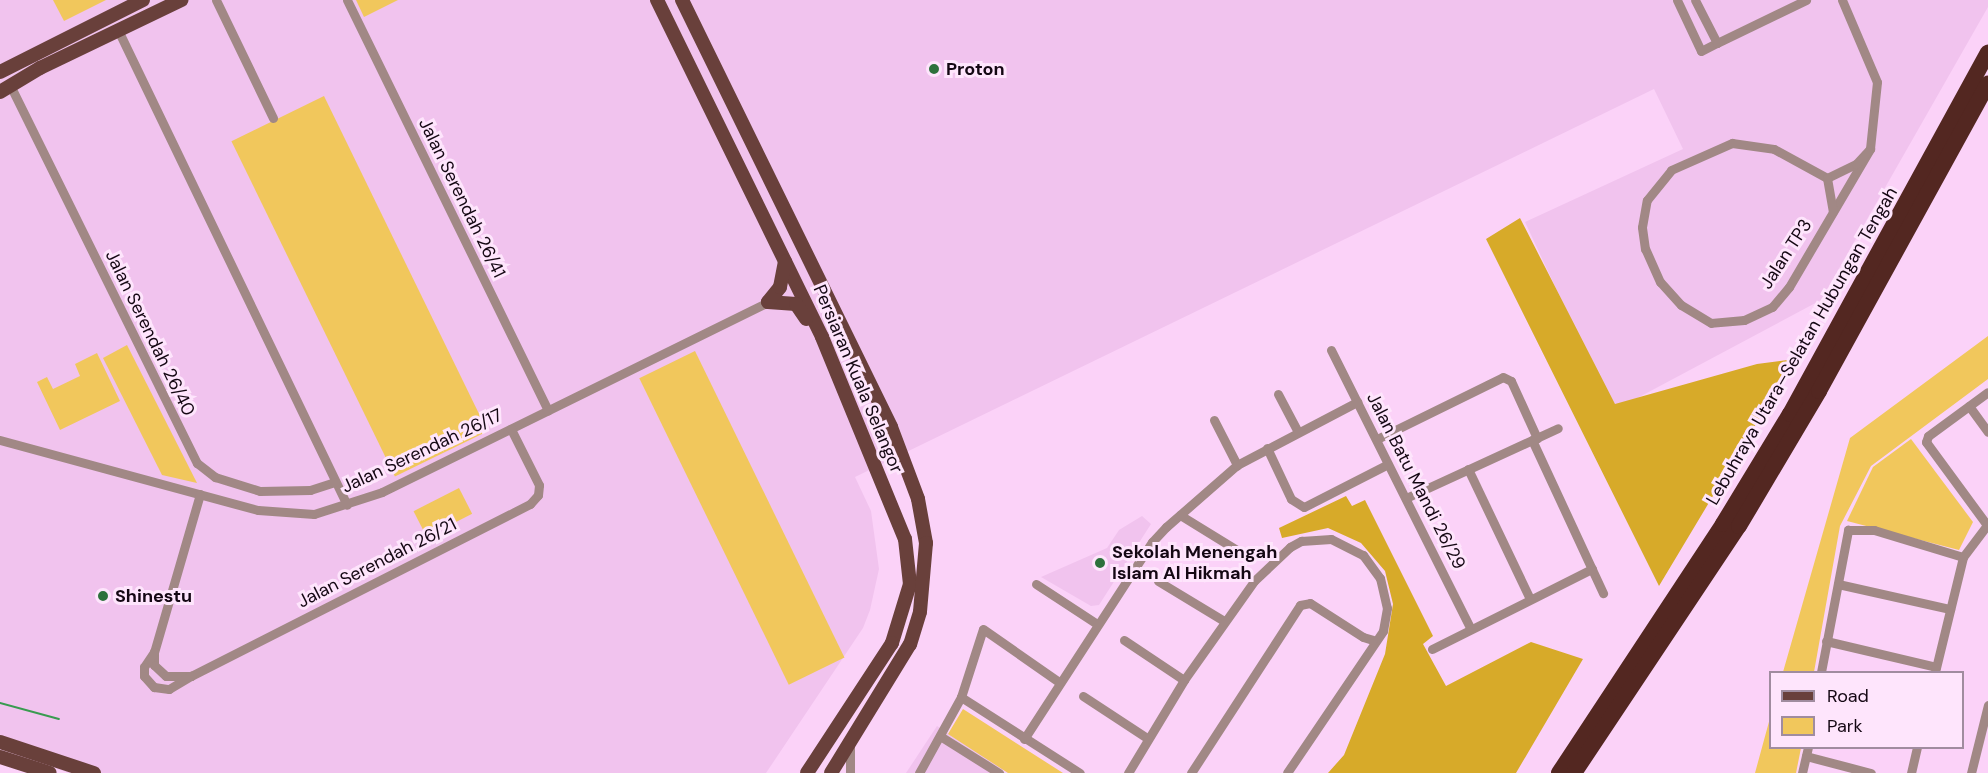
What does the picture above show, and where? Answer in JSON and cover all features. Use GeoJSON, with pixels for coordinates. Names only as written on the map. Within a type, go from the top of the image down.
{"type":"FeatureCollection","features":[{"type":"Feature","properties":{"kind":"highway","name":"Lebuhraya Utara–Selatan Hubungan Tengah"},"geometry":{"type":"LineString","coordinates":[[1559,773],[1723,524],[1790,414],[1988,53]]}},
{"type":"Feature","properties":{"kind":"highway","name":"Lebuhraya Utara–Selatan Hubungan Tengah"},"geometry":{"type":"LineString","coordinates":[[1574,773],[1739,526],[1819,391],[1988,83]]}},
{"type":"Feature","properties":{"kind":"main road"},"geometry":{"type":"LineString","coordinates":[[0,72],[143,0]]}},
{"type":"Feature","properties":{"kind":"main road"},"geometry":{"type":"LineString","coordinates":[[5,88],[181,0]]}},
{"type":"Feature","properties":{"kind":"main road","name":"Persiaran Kuala Selangor"},"geometry":{"type":"LineString","coordinates":[[657,0],[822,337],[862,442],[895,508],[905,540],[910,585],[892,644],[807,773]]}},
{"type":"Feature","properties":{"kind":"main road","name":"Persiaran Kuala Selangor"},"geometry":{"type":"LineString","coordinates":[[682,0],[891,427],[918,499],[926,543],[920,612],[910,644],[831,773]]}},
{"type":"Feature","properties":{"kind":"main road"},"geometry":{"type":"LineString","coordinates":[[768,302],[780,287],[785,259]]}},
{"type":"Feature","properties":{"kind":"main road"},"geometry":{"type":"LineString","coordinates":[[768,302],[789,302],[802,311],[832,385],[862,442]]}},
{"type":"Feature","properties":{"kind":"main road"},"geometry":{"type":"LineString","coordinates":[[0,742],[94,773]]}},
{"type":"Feature","properties":{"kind":"main road"},"geometry":{"type":"LineString","coordinates":[[0,757],[46,772]]}},
{"type":"Feature","properties":{"kind":"street"},"geometry":{"type":"LineString","coordinates":[[216,0],[273,118]]}},
{"type":"Feature","properties":{"kind":"street","name":"Jalan Serendah 26/41"},"geometry":{"type":"LineString","coordinates":[[347,0],[548,410]]}},
{"type":"Feature","properties":{"kind":"street"},"geometry":{"type":"LineString","coordinates":[[1677,0],[1701,51],[1806,0]]}},
{"type":"Feature","properties":{"kind":"street"},"geometry":{"type":"LineString","coordinates":[[1695,0],[1717,44]]}},
{"type":"Feature","properties":{"kind":"street","name":"Jalan TP3"},"geometry":{"type":"LineString","coordinates":[[1827,178],[1774,149],[1732,143],[1671,170],[1647,200],[1642,227],[1646,249],[1660,282],[1681,305],[1711,323],[1744,320],[1772,307],[1789,287],[1870,149],[1877,82],[1842,0]]}},
{"type":"Feature","properties":{"kind":"street"},"geometry":{"type":"LineString","coordinates":[[118,30],[346,505]]}},
{"type":"Feature","properties":{"kind":"street","name":"Jalan Serendah 26/40"},"geometry":{"type":"LineString","coordinates":[[5,88],[197,463],[215,477],[260,491],[310,490],[335,482]]}},
{"type":"Feature","properties":{"kind":"street"},"geometry":{"type":"LineString","coordinates":[[1833,211],[1827,178],[1848,170],[1870,149]]}},
{"type":"Feature","properties":{"kind":"street","name":"Jalan Serendah 26/17"},"geometry":{"type":"LineString","coordinates":[[0,440],[281,514],[315,514],[382,492],[768,302]]}},
{"type":"Feature","properties":{"kind":"street","name":"Jalan Batu Mandi 26/29"},"geometry":{"type":"LineString","coordinates":[[1331,350],[1470,628]]}},
{"type":"Feature","properties":{"kind":"street"},"geometry":{"type":"LineString","coordinates":[[1377,439],[1503,377],[1511,381],[1534,439],[1603,594]]}},
{"type":"Feature","properties":{"kind":"street"},"geometry":{"type":"LineString","coordinates":[[1826,641],[1936,670],[1963,558],[1987,524],[1930,449],[1926,437],[1988,392]]}},
{"type":"Feature","properties":{"kind":"street"},"geometry":{"type":"LineString","coordinates":[[1278,394],[1298,432]]}},
{"type":"Feature","properties":{"kind":"street"},"geometry":{"type":"LineString","coordinates":[[1024,739],[1152,542],[1237,465],[1357,402]]}},
{"type":"Feature","properties":{"kind":"street"},"geometry":{"type":"LineString","coordinates":[[1969,406],[1988,432]]}},
{"type":"Feature","properties":{"kind":"street"},"geometry":{"type":"LineString","coordinates":[[1214,420],[1237,465]]}},
{"type":"Feature","properties":{"kind":"street"},"geometry":{"type":"LineString","coordinates":[[1406,498],[1558,428]]}},
{"type":"Feature","properties":{"kind":"street","name":"Jalan Serendah 26/21"},"geometry":{"type":"LineString","coordinates":[[191,676],[530,504],[538,495],[539,485],[511,429]]}},
{"type":"Feature","properties":{"kind":"street"},"geometry":{"type":"LineString","coordinates":[[1267,448],[1291,499],[1304,507],[1388,464]]}},
{"type":"Feature","properties":{"kind":"street"},"geometry":{"type":"LineString","coordinates":[[1468,469],[1530,599]]}},
{"type":"Feature","properties":{"kind":"street"},"geometry":{"type":"LineString","coordinates":[[191,676],[161,674],[154,665],[154,652],[200,494]]}},
{"type":"Feature","properties":{"kind":"street"},"geometry":{"type":"LineString","coordinates":[[1180,515],[1245,555]]}},
{"type":"Feature","properties":{"kind":"street"},"geometry":{"type":"LineString","coordinates":[[1821,671],[1848,530],[1854,528],[1874,530],[1963,558]]}},
{"type":"Feature","properties":{"kind":"street"},"geometry":{"type":"LineString","coordinates":[[1128,773],[1147,738],[1224,621],[1279,553],[1301,541],[1331,539],[1363,555],[1380,578],[1387,609],[1383,631],[1373,640],[1287,773]]}},
{"type":"Feature","properties":{"kind":"street"},"geometry":{"type":"LineString","coordinates":[[1432,649],[1592,569]]}},
{"type":"Feature","properties":{"kind":"street"},"geometry":{"type":"LineString","coordinates":[[1158,581],[1224,621]]}},
{"type":"Feature","properties":{"kind":"street"},"geometry":{"type":"LineString","coordinates":[[1036,584],[1097,624]]}},
{"type":"Feature","properties":{"kind":"street"},"geometry":{"type":"LineString","coordinates":[[1838,584],[1950,609]]}},
{"type":"Feature","properties":{"kind":"street"},"geometry":{"type":"LineString","coordinates":[[1191,773],[1300,605],[1310,603],[1363,638],[1373,640]]}},
{"type":"Feature","properties":{"kind":"street"},"geometry":{"type":"LineString","coordinates":[[919,773],[961,697],[983,629],[1059,682]]}},
{"type":"Feature","properties":{"kind":"street"},"geometry":{"type":"LineString","coordinates":[[1124,640],[1184,680]]}},
{"type":"Feature","properties":{"kind":"street"},"geometry":{"type":"LineString","coordinates":[[154,652],[144,667],[144,676],[154,687],[169,689],[191,676]]}},
{"type":"Feature","properties":{"kind":"street"},"geometry":{"type":"LineString","coordinates":[[1083,696],[1147,738]]}},
{"type":"Feature","properties":{"kind":"street"},"geometry":{"type":"LineString","coordinates":[[961,697],[1080,773]]}},
{"type":"Feature","properties":{"kind":"street"},"geometry":{"type":"LineString","coordinates":[[1971,773],[1988,705]]}},
{"type":"Feature","properties":{"kind":"street"},"geometry":{"type":"LineString","coordinates":[[940,736],[999,773]]}},
{"type":"Feature","properties":{"kind":"street"},"geometry":{"type":"LineString","coordinates":[[850,742],[850,773]]}},
{"type":"Feature","properties":{"kind":"street"},"geometry":{"type":"LineString","coordinates":[[1911,773],[1917,749]]}},
{"type":"Feature","properties":{"kind":"street"},"geometry":{"type":"LineString","coordinates":[[1802,773],[1807,752],[1871,773]]}},
{"type":"Feature","properties":{"kind":"shaded area"},"geometry":{"type":"Polygon","coordinates":[[[0,0],[1988,0],[1988,7],[1821,300],[1613,411],[1525,222],[1683,149],[1654,89],[855,477],[871,511],[879,569],[870,610],[863,628],[766,773],[69,773],[0,749],[0,0]]]}},
{"type":"Feature","properties":{"kind":"shaded area"},"geometry":{"type":"Polygon","coordinates":[[[1520,218],[1615,404],[1757,364],[1795,359],[1659,586],[1486,239],[1520,218]]]}},
{"type":"Feature","properties":{"kind":"shaded area"},"geometry":{"type":"Polygon","coordinates":[[[1346,496],[1352,506],[1365,500],[1433,636],[1423,644],[1446,686],[1531,642],[1583,659],[1516,773],[1328,773],[1344,755],[1385,654],[1393,604],[1385,571],[1361,543],[1328,528],[1282,538],[1279,528],[1346,496]]]}},
{"type":"Feature","properties":{"kind":"shaded area","name":"Sekolah Menengah Islam Al Hikmah"},"geometry":{"type":"Polygon","coordinates":[[[1142,516],[1151,524],[1099,605],[1091,606],[1041,577],[1107,548],[1119,530],[1142,516]]]}},
{"type":"Feature","properties":{"kind":"shaded area"},"geometry":{"type":"Polygon","coordinates":[[[937,726],[1004,769],[1001,773],[906,773],[937,726]]]}},
{"type":"Feature","properties":{"kind":"green space"},"geometry":{"type":"Polygon","coordinates":[[[53,0],[106,0],[64,21],[53,0]]]}},
{"type":"Feature","properties":{"kind":"green space"},"geometry":{"type":"Polygon","coordinates":[[[356,0],[398,0],[364,17],[356,0]]]}},
{"type":"Feature","properties":{"kind":"green space"},"geometry":{"type":"Polygon","coordinates":[[[324,96],[488,431],[395,476],[231,141],[324,96]]]}},
{"type":"Feature","properties":{"kind":"green space"},"geometry":{"type":"Polygon","coordinates":[[[1988,336],[1988,379],[1871,466],[1840,526],[1814,671],[1783,671],[1850,438],[1988,336]]]}},
{"type":"Feature","properties":{"kind":"green space"},"geometry":{"type":"Polygon","coordinates":[[[127,345],[197,483],[162,475],[103,358],[127,345]]]}},
{"type":"Feature","properties":{"kind":"green space"},"geometry":{"type":"Polygon","coordinates":[[[695,351],[844,657],[789,685],[639,378],[695,351]]]}},
{"type":"Feature","properties":{"kind":"green space"},"geometry":{"type":"Polygon","coordinates":[[[97,353],[120,401],[60,430],[37,382],[47,377],[53,389],[80,376],[75,364],[97,353]]]}},
{"type":"Feature","properties":{"kind":"green space"},"geometry":{"type":"Polygon","coordinates":[[[1911,439],[1973,522],[1959,550],[1847,521],[1873,467],[1911,439]]]}},
{"type":"Feature","properties":{"kind":"green space"},"geometry":{"type":"Polygon","coordinates":[[[459,488],[472,514],[427,537],[414,511],[459,488]]]}},
{"type":"Feature","properties":{"kind":"green space"},"geometry":{"type":"Polygon","coordinates":[[[963,709],[1063,773],[1008,773],[948,734],[963,709]]]}},
{"type":"Feature","properties":{"kind":"green space"},"geometry":{"type":"Polygon","coordinates":[[[1769,722],[1769,749],[1801,749],[1796,773],[1755,773],[1769,722]]]}},
{"type":"Feature","properties":{"kind":"waterway"},"geometry":{"type":"LineString","coordinates":[[0,703],[59,719]]}},
{"type":"Feature","properties":{"kind":"place","name":"Proton"},"geometry":{"type":"Point","coordinates":[934,69]}},
{"type":"Feature","properties":{"kind":"place","name":"Sekolah Menengah Islam Al Hikmah"},"geometry":{"type":"Point","coordinates":[1100,563]}},
{"type":"Feature","properties":{"kind":"place","name":"Shinestu"},"geometry":{"type":"Point","coordinates":[103,596]}}]}
